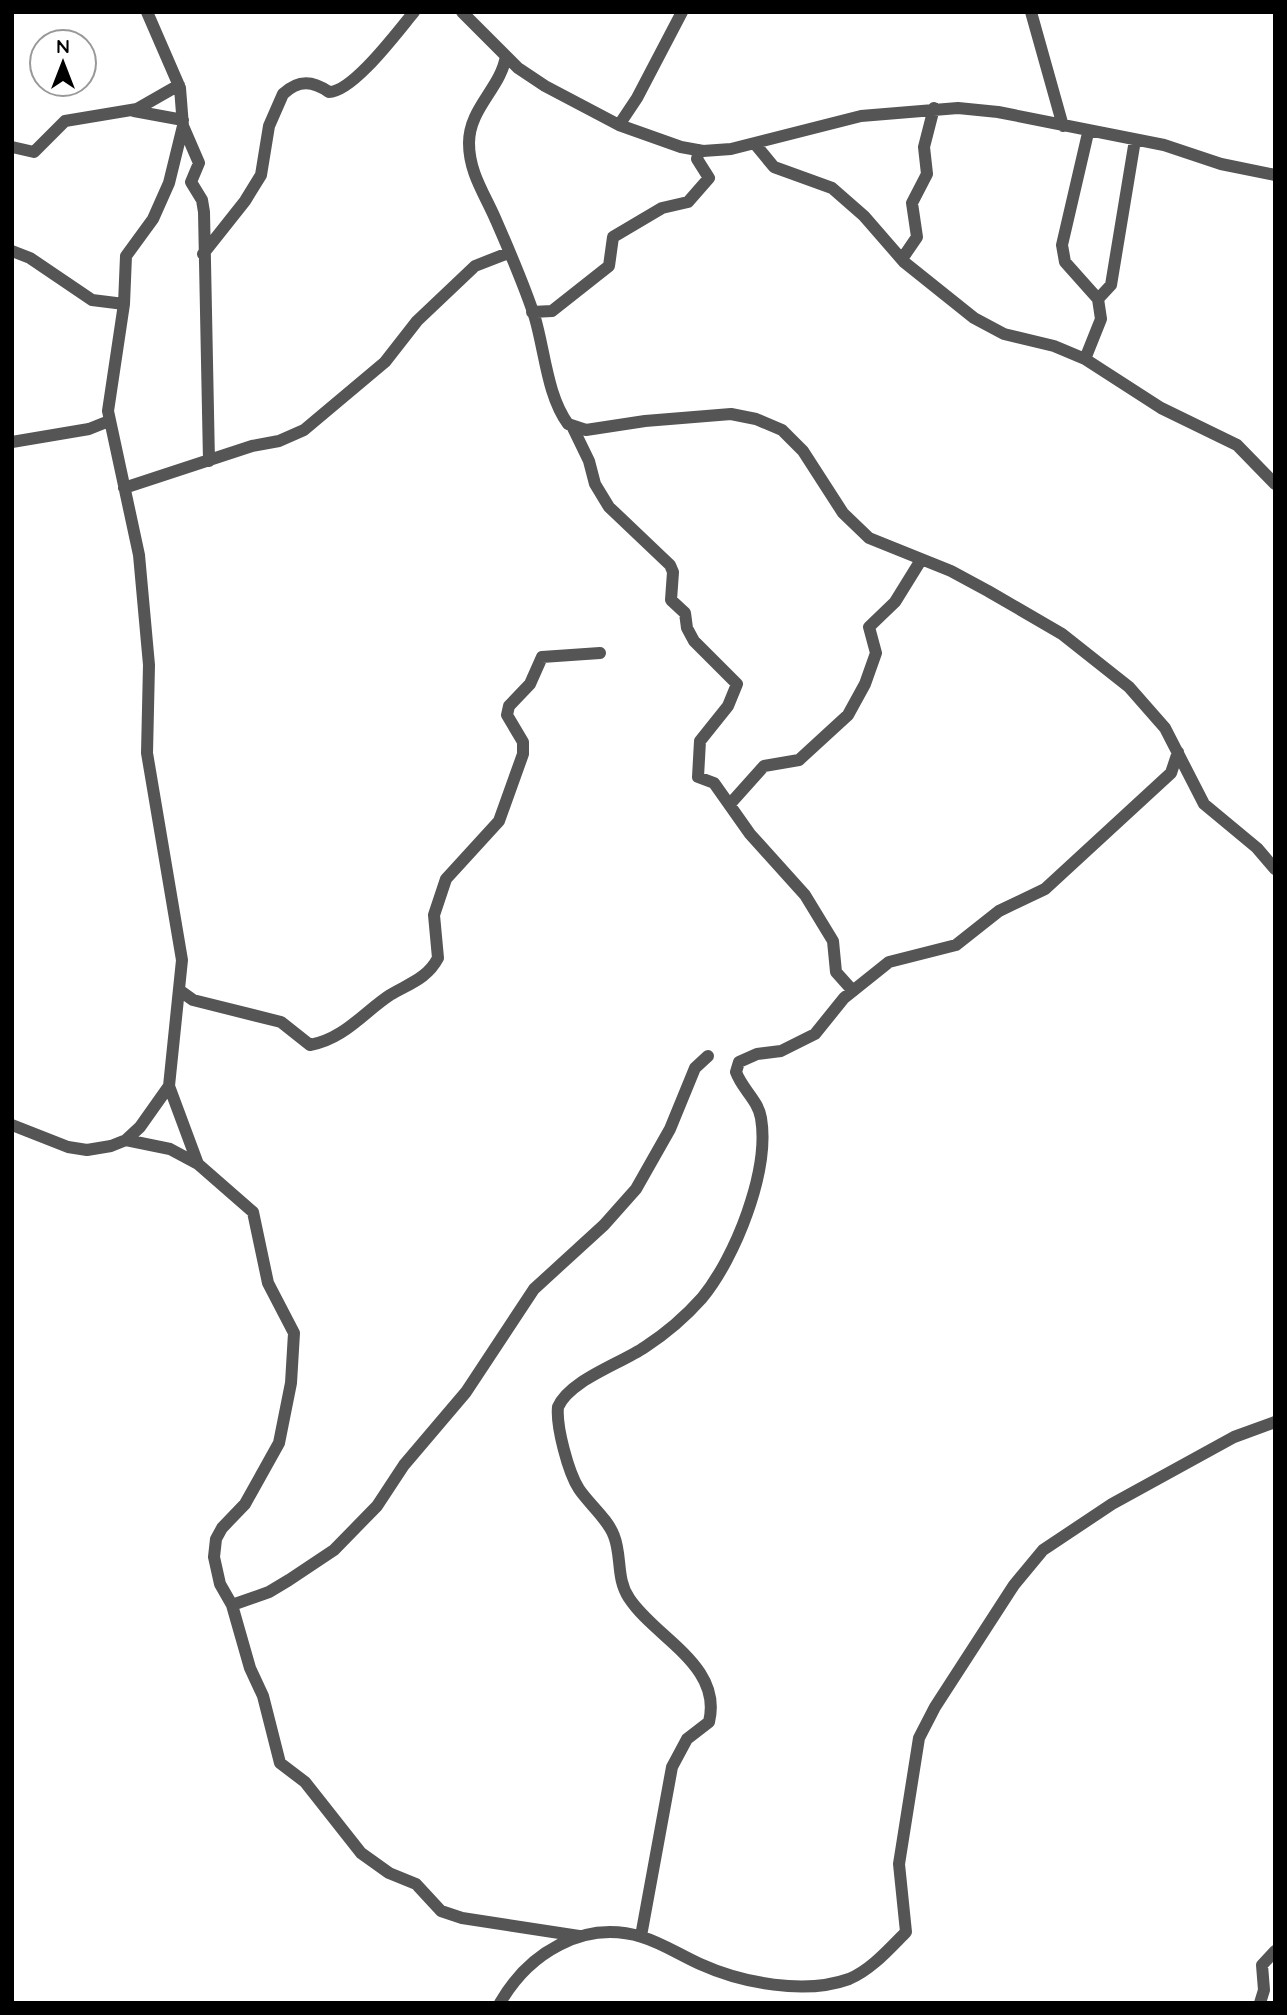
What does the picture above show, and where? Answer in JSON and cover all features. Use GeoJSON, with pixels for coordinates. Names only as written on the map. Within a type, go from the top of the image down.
{"type":"FeatureCollection","features":[{"type":"Feature","properties":{"kind":"street"},"geometry":{"type":"LineString","coordinates":[[147,12],[179,85],[183,123],[199,163],[191,182],[203,206],[203,254],[209,337],[209,461]]}},
{"type":"Feature","properties":{"kind":"street"},"geometry":{"type":"LineString","coordinates":[[203,254],[245,201],[261,175],[269,127],[283,94],[308,82],[315,82],[329,92],[342,89],[414,12]]}},
{"type":"Feature","properties":{"kind":"street"},"geometry":{"type":"LineString","coordinates":[[462,12],[506,56],[545,86],[619,125],[699,150],[755,144],[861,116],[934,108],[998,112],[1164,145],[1221,164],[1275,175]]}},
{"type":"Feature","properties":{"kind":"street"},"geometry":{"type":"LineString","coordinates":[[619,125],[637,98],[682,12]]}},
{"type":"Feature","properties":{"kind":"street"},"geometry":{"type":"LineString","coordinates":[[1031,12],[1063,126]]}},
{"type":"Feature","properties":{"kind":"street"},"geometry":{"type":"LineString","coordinates":[[506,56],[502,73],[476,113],[469,143],[477,184],[532,312],[558,405],[573,428],[589,461],[595,484],[609,506],[670,565],[673,572],[671,600],[685,613],[689,633],[737,684],[728,706],[700,741],[697,767],[699,779],[713,782],[750,834],[805,895],[833,941],[836,972],[853,990]]}},
{"type":"Feature","properties":{"kind":"street"},"geometry":{"type":"LineString","coordinates":[[12,147],[34,152],[65,121],[130,110],[151,103],[179,85]]}},
{"type":"Feature","properties":{"kind":"street"},"geometry":{"type":"LineString","coordinates":[[902,259],[917,237],[912,203],[927,174],[924,146],[934,108]]}},
{"type":"Feature","properties":{"kind":"street"},"geometry":{"type":"LineString","coordinates":[[130,110],[183,123]]}},
{"type":"Feature","properties":{"kind":"street"},"geometry":{"type":"LineString","coordinates":[[183,123],[169,183],[153,219],[127,256],[124,303],[109,399],[109,421],[139,555],[149,665],[147,753],[181,960],[173,1019],[169,1086],[198,1164]]}},
{"type":"Feature","properties":{"kind":"street"},"geometry":{"type":"LineString","coordinates":[[1086,359],[1101,319],[1098,299],[1065,262],[1062,245],[1088,132]]}},
{"type":"Feature","properties":{"kind":"street"},"geometry":{"type":"LineString","coordinates":[[1098,299],[1111,285],[1135,140]]}},
{"type":"Feature","properties":{"kind":"street"},"geometry":{"type":"LineString","coordinates":[[755,144],[774,167],[832,188],[864,216],[902,259],[974,318],[1004,334],[1054,346],[1086,359],[1161,408],[1237,445],[1275,484]]}},
{"type":"Feature","properties":{"kind":"street"},"geometry":{"type":"LineString","coordinates":[[532,312],[552,311],[609,266],[613,237],[662,208],[693,198],[709,178],[697,159],[699,150]]}},
{"type":"Feature","properties":{"kind":"street"},"geometry":{"type":"LineString","coordinates":[[12,251],[30,258],[92,300],[124,303]]}},
{"type":"Feature","properties":{"kind":"street"},"geometry":{"type":"LineString","coordinates":[[124,488],[251,446],[279,441],[304,430],[380,367],[411,327],[475,266],[508,253]]}},
{"type":"Feature","properties":{"kind":"street"},"geometry":{"type":"LineString","coordinates":[[573,428],[586,430],[645,421],[731,414],[768,423],[795,441],[853,526],[869,538],[951,571],[1072,641],[1148,707],[1178,752],[1203,804],[1257,848],[1275,869]]}},
{"type":"Feature","properties":{"kind":"street"},"geometry":{"type":"LineString","coordinates":[[12,442],[89,429],[109,421]]}},
{"type":"Feature","properties":{"kind":"street"},"geometry":{"type":"LineString","coordinates":[[730,804],[764,766],[799,760],[848,715],[865,684],[876,653],[869,627],[895,602],[921,560]]}},
{"type":"Feature","properties":{"kind":"street"},"geometry":{"type":"LineString","coordinates":[[179,990],[193,1000],[281,1022],[310,1045],[362,1020],[389,996],[421,978],[438,958],[434,915],[446,879],[499,821],[523,754],[523,741],[507,715],[509,706],[530,684],[542,657],[600,653]]}},
{"type":"Feature","properties":{"kind":"street"},"geometry":{"type":"LineString","coordinates":[[641,1936],[663,1823],[667,1783],[687,1739],[709,1722],[710,1698],[695,1665],[641,1615],[627,1595],[619,1572],[615,1538],[578,1488],[570,1471],[558,1406],[567,1392],[646,1347],[702,1298],[730,1251],[755,1187],[763,1139],[759,1109],[739,1079],[736,1066],[747,1057],[780,1051],[815,1034],[853,990],[889,962],[956,945],[999,911],[1045,889],[1166,778],[1175,767],[1178,752]]}},
{"type":"Feature","properties":{"kind":"street"},"geometry":{"type":"LineString","coordinates":[[232,1605],[269,1592],[289,1580],[334,1549],[377,1506],[404,1465],[442,1424],[466,1392],[534,1289],[604,1225],[636,1189],[670,1129],[695,1068],[708,1056]]}},
{"type":"Feature","properties":{"kind":"street"},"geometry":{"type":"LineString","coordinates":[[125,1140],[140,1127],[169,1086]]}},
{"type":"Feature","properties":{"kind":"street"},"geometry":{"type":"LineString","coordinates":[[12,1125],[68,1147],[87,1150],[125,1140],[170,1149],[198,1164],[253,1212],[268,1283],[289,1321],[295,1343],[291,1382],[279,1443],[246,1504],[222,1528],[216,1539],[214,1557],[218,1576],[232,1605],[250,1668],[263,1696],[281,1763],[305,1782],[361,1853],[389,1873],[416,1884],[448,1915],[581,1936],[604,1933],[641,1936],[728,1974],[790,1989],[847,1980],[858,1975],[906,1932],[899,1864],[919,1738],[935,1707],[1014,1585],[1043,1550],[1112,1504],[1234,1437],[1275,1422]]}},
{"type":"Feature","properties":{"kind":"street"},"geometry":{"type":"LineString","coordinates":[[500,2003],[513,1980],[531,1961],[581,1936]]}},
{"type":"Feature","properties":{"kind":"street"},"geometry":{"type":"LineString","coordinates":[[1260,2003],[1264,1990],[1262,1965],[1275,1951]]}},
{"type":"Feature","properties":{"kind":"street"},"geometry":{"type":"LineString","coordinates":[[790,1989],[795,2003]]}}]}
